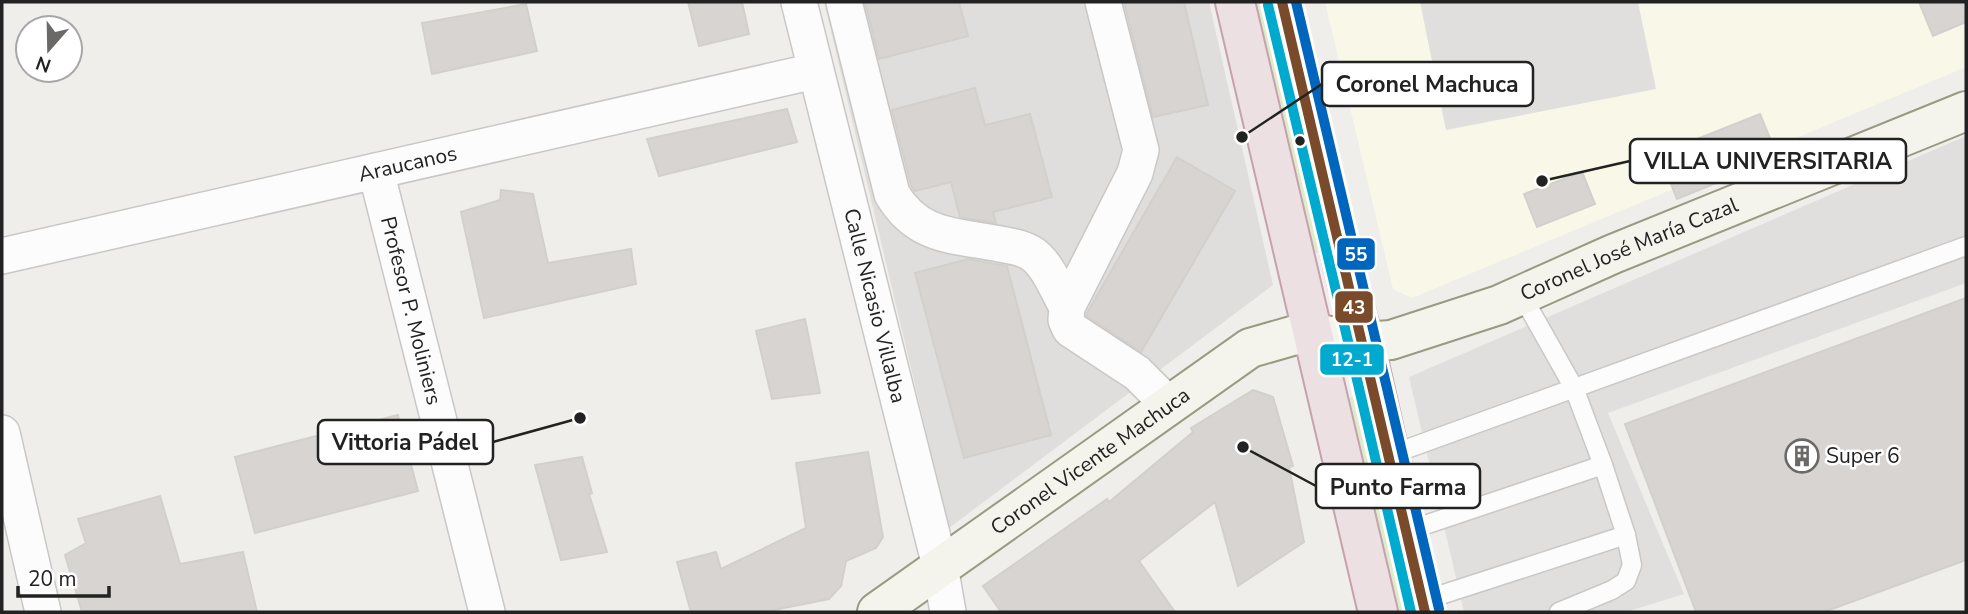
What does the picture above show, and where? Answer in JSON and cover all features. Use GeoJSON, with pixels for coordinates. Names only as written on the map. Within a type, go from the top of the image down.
{"type":"FeatureCollection","features":[{"type":"Feature","properties":{"kind":"highway"},"geometry":{"type":"LineString","coordinates":[[1235,2],[1378,612]]}},
{"type":"Feature","properties":{"kind":"highway"},"geometry":{"type":"LineString","coordinates":[[1282,2],[1347,281],[1364,342],[1423,607]]}},
{"type":"Feature","properties":{"kind":"street","name":"Calle Nicasio Villalba"},"geometry":{"type":"LineString","coordinates":[[799,2],[940,566],[948,612]]}},
{"type":"Feature","properties":{"kind":"street"},"geometry":{"type":"LineString","coordinates":[[844,2],[892,194],[901,210],[913,221],[933,231],[1018,248],[1031,254],[1042,264],[1067,307]]}},
{"type":"Feature","properties":{"kind":"street"},"geometry":{"type":"LineString","coordinates":[[1103,2],[1141,150],[1136,173],[1067,307],[1066,320],[1070,329],[1137,373],[1169,405]]}},
{"type":"Feature","properties":{"kind":"street","name":"Araucanos"},"geometry":{"type":"LineString","coordinates":[[2,256],[815,71]]}},
{"type":"Feature","properties":{"kind":"street","name":"Coronel José María Cazal"},"geometry":{"type":"LineString","coordinates":[[1313,333],[1364,342],[1391,340],[1499,305],[1613,254],[1966,111]]}},
{"type":"Feature","properties":{"kind":"street","name":"Profesor P. Moliniers"},"geometry":{"type":"LineString","coordinates":[[376,171],[487,612]]}},
{"type":"Feature","properties":{"kind":"street","name":"Coronel Vicente Machuca"},"geometry":{"type":"LineString","coordinates":[[877,612],[1250,348],[1298,334],[1313,333]]}},
{"type":"Feature","properties":{"kind":"street"},"geometry":{"type":"LineString","coordinates":[[2,433],[43,612]]}},
{"type":"Feature","properties":{"kind":"lane"},"geometry":{"type":"LineString","coordinates":[[1390,455],[1966,246]]}},
{"type":"Feature","properties":{"kind":"lane"},"geometry":{"type":"LineString","coordinates":[[1521,294],[1574,388],[1626,535],[1632,565],[1626,580],[1612,590],[1559,612]]}},
{"type":"Feature","properties":{"kind":"lane"},"geometry":{"type":"LineString","coordinates":[[1407,531],[1603,465]]}},
{"type":"Feature","properties":{"kind":"lane"},"geometry":{"type":"LineString","coordinates":[[1423,607],[1626,535]]}},
{"type":"Feature","properties":{"kind":"shaded area"},"geometry":{"type":"Polygon","coordinates":[[[824,2],[1209,2],[1273,285],[949,528],[824,2]]]}},
{"type":"Feature","properties":{"kind":"shaded area"},"geometry":{"type":"Polygon","coordinates":[[[1325,2],[1966,2],[1966,67],[1412,298],[1393,289],[1325,2]]]}},
{"type":"Feature","properties":{"kind":"shaded area"},"geometry":{"type":"Polygon","coordinates":[[[1420,2],[1638,2],[1656,89],[1446,130],[1420,2]]]}},
{"type":"Feature","properties":{"kind":"shaded area"},"geometry":{"type":"Polygon","coordinates":[[[1966,136],[1966,283],[1608,413],[1684,594],[1626,612],[1464,612],[1409,377],[1966,136]]]}},
{"type":"Feature","properties":{"kind":"green space"},"geometry":{"type":"Polygon","coordinates":[[[1252,2],[1264,2],[1322,250],[1320,253],[1312,252],[1252,2]]]}},
{"type":"Feature","properties":{"kind":"green space"},"geometry":{"type":"Polygon","coordinates":[[[1357,397],[1407,612],[1394,612],[1347,399],[1357,397]]]}},
{"type":"Feature","properties":{"kind":"building"},"geometry":{"type":"Polygon","coordinates":[[[688,2],[742,2],[749,34],[699,46],[688,2]]]}},
{"type":"Feature","properties":{"kind":"building"},"geometry":{"type":"Polygon","coordinates":[[[865,2],[959,2],[968,36],[879,59],[865,2]]]}},
{"type":"Feature","properties":{"kind":"building"},"geometry":{"type":"Polygon","coordinates":[[[1124,2],[1184,2],[1208,105],[1153,117],[1124,2]]]}},
{"type":"Feature","properties":{"kind":"building"},"geometry":{"type":"Polygon","coordinates":[[[1919,2],[1966,2],[1966,22],[1933,36],[1919,2]]]}},
{"type":"Feature","properties":{"kind":"building"},"geometry":{"type":"Polygon","coordinates":[[[526,4],[537,51],[432,74],[422,23],[526,4]]]}},
{"type":"Feature","properties":{"kind":"building"},"geometry":{"type":"Polygon","coordinates":[[[975,88],[985,125],[1030,114],[1052,197],[993,212],[996,223],[960,217],[951,182],[915,191],[911,185],[892,110],[975,88]]]}},
{"type":"Feature","properties":{"kind":"building"},"geometry":{"type":"Polygon","coordinates":[[[787,109],[797,142],[659,176],[647,139],[787,109]]]}},
{"type":"Feature","properties":{"kind":"building"},"geometry":{"type":"Polygon","coordinates":[[[1760,114],[1778,158],[1677,199],[1659,154],[1760,114]]]}},
{"type":"Feature","properties":{"kind":"building"},"geometry":{"type":"Polygon","coordinates":[[[1177,157],[1235,191],[1141,352],[1087,316],[1087,313],[1177,157]]]}},
{"type":"Feature","properties":{"kind":"building"},"geometry":{"type":"Polygon","coordinates":[[[1582,172],[1595,204],[1537,227],[1524,194],[1582,172]]]}},
{"type":"Feature","properties":{"kind":"building"},"geometry":{"type":"Polygon","coordinates":[[[501,190],[533,194],[548,263],[631,249],[636,284],[484,318],[461,212],[500,200],[501,190]]]}},
{"type":"Feature","properties":{"kind":"building"},"geometry":{"type":"Polygon","coordinates":[[[968,259],[1007,266],[1051,435],[964,458],[915,273],[968,259]]]}},
{"type":"Feature","properties":{"kind":"building","name":"Super 6"},"geometry":{"type":"Polygon","coordinates":[[[1966,298],[1966,560],[1824,612],[1696,612],[1625,424],[1966,298]]]}},
{"type":"Feature","properties":{"kind":"building"},"geometry":{"type":"Polygon","coordinates":[[[805,319],[820,393],[772,399],[756,331],[805,319]]]}},
{"type":"Feature","properties":{"kind":"building"},"geometry":{"type":"Polygon","coordinates":[[[1253,390],[1273,397],[1293,466],[1289,467],[1304,542],[1238,586],[1215,502],[1139,561],[1175,612],[1001,612],[983,586],[1107,499],[1109,502],[1193,432],[1191,428],[1253,390]]]}},
{"type":"Feature","properties":{"kind":"building"},"geometry":{"type":"Polygon","coordinates":[[[398,415],[418,491],[255,533],[235,457],[398,415]]]}},
{"type":"Feature","properties":{"kind":"building"},"geometry":{"type":"Polygon","coordinates":[[[868,452],[883,537],[876,548],[846,561],[841,586],[829,599],[764,612],[691,612],[677,562],[716,552],[721,569],[806,528],[796,463],[868,452]]]}},
{"type":"Feature","properties":{"kind":"building"},"geometry":{"type":"Polygon","coordinates":[[[582,457],[592,493],[589,494],[607,552],[561,560],[535,465],[582,457]]]}},
{"type":"Feature","properties":{"kind":"building"},"geometry":{"type":"Polygon","coordinates":[[[160,496],[180,564],[243,552],[257,612],[82,612],[65,555],[86,543],[78,519],[160,496]]]}},
{"type":"Feature","properties":{"kind":"transit line","name":"43"},"geometry":{"type":"LineString","coordinates":[[1282,2],[1425,612]]}},
{"type":"Feature","properties":{"kind":"transit line","name":"55"},"geometry":{"type":"LineString","coordinates":[[1296,2],[1439,609]]}},
{"type":"Feature","properties":{"kind":"transit line","name":"12-1"},"geometry":{"type":"LineString","coordinates":[[1268,5],[1411,612]]}},
{"type":"Feature","properties":{"kind":"place","name":"Coronel Machuca"},"geometry":{"type":"Point","coordinates":[1242,137]}},
{"type":"Feature","properties":{"kind":"place","name":"VILLA UNIVERSITARIA"},"geometry":{"type":"Point","coordinates":[1542,181]}},
{"type":"Feature","properties":{"kind":"place","name":"Vittoria Pádel"},"geometry":{"type":"Point","coordinates":[580,418]}},
{"type":"Feature","properties":{"kind":"place","name":"Punto Farma"},"geometry":{"type":"Point","coordinates":[1243,447]}},
{"type":"Feature","properties":{"kind":"place","name":"Super 6"},"geometry":{"type":"Point","coordinates":[1802,456]}}]}
